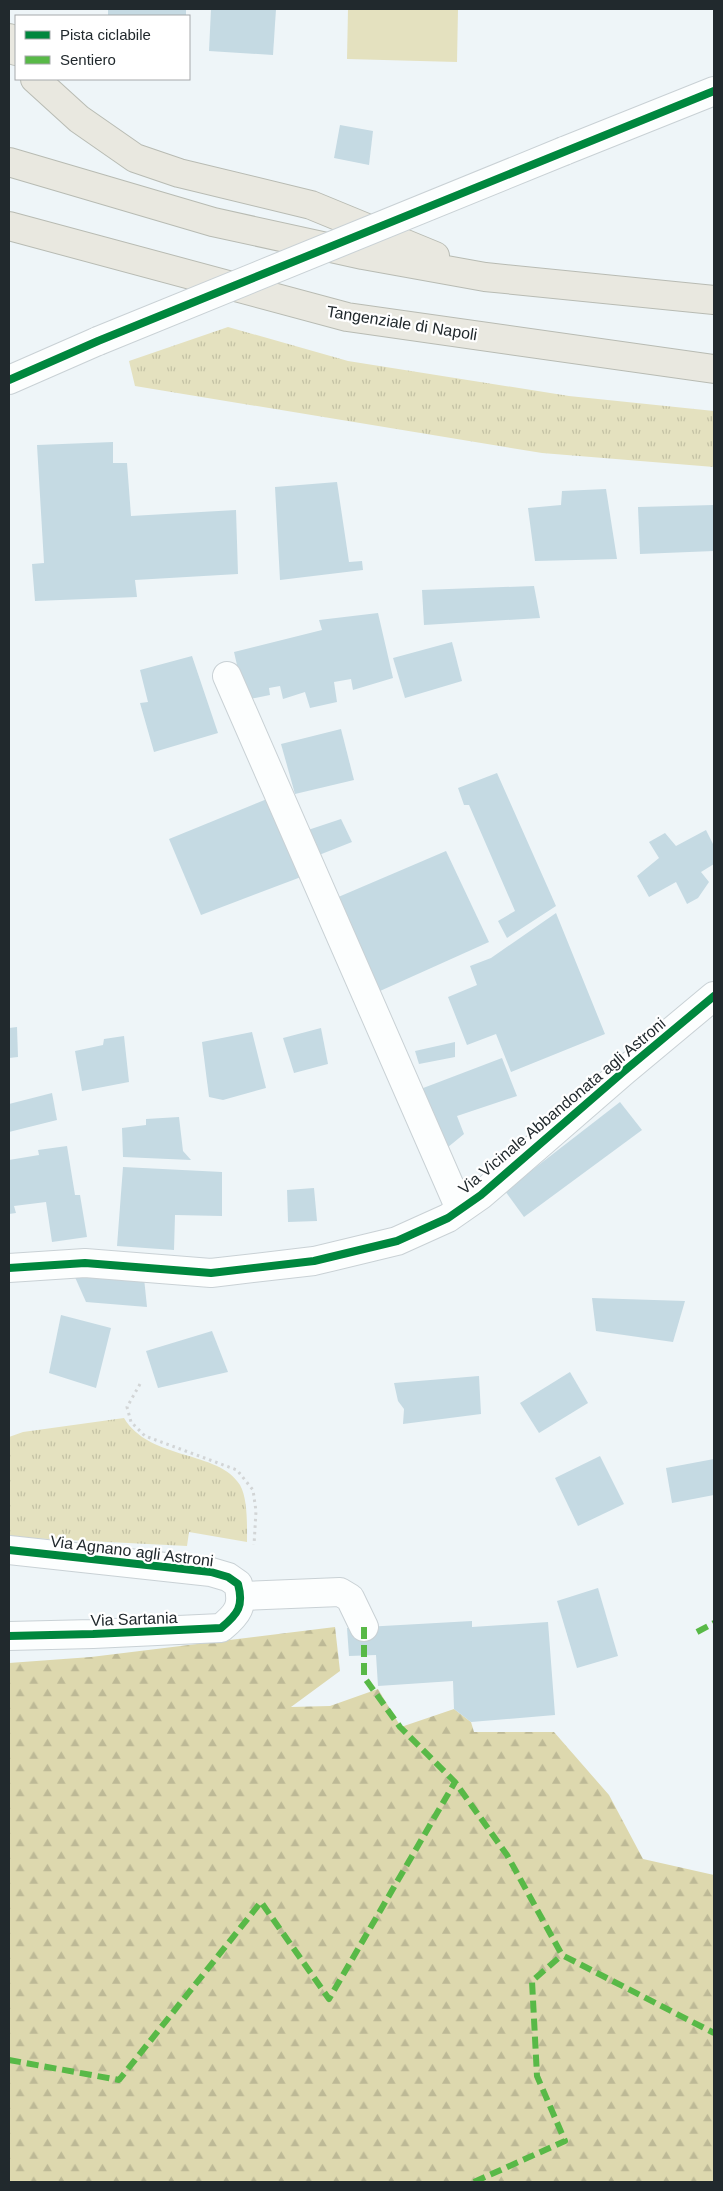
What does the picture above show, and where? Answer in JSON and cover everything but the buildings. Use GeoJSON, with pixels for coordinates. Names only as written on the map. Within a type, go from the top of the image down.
{"type":"FeatureCollection","features":[{"type":"Feature","properties":{"kind":"highway"},"geometry":{"type":"LineString","coordinates":[[9,38],[15,49]]}},
{"type":"Feature","properties":{"kind":"highway"},"geometry":{"type":"LineString","coordinates":[[36,80],[79,120],[135,158],[179,173],[311,205],[485,277]]}},
{"type":"Feature","properties":{"kind":"highway"},"geometry":{"type":"LineString","coordinates":[[9,162],[213,222],[363,255],[485,277],[714,300]]}},
{"type":"Feature","properties":{"kind":"highway","name":"Tangenziale di Napoli"},"geometry":{"type":"LineString","coordinates":[[9,226],[347,317],[714,369]]}},
{"type":"Feature","properties":{"kind":"street"},"geometry":{"type":"LineString","coordinates":[[9,380],[98,341],[564,151],[714,92]]}},
{"type":"Feature","properties":{"kind":"street"},"geometry":{"type":"LineString","coordinates":[[227,676],[460,1209]]}},
{"type":"Feature","properties":{"kind":"street","name":"Via Vicinale Abbandonata agli Astroni"},"geometry":{"type":"LineString","coordinates":[[9,1268],[84,1263],[211,1273],[314,1261],[397,1241],[448,1218],[481,1195],[714,996]]}},
{"type":"Feature","properties":{"kind":"street","name":"Via Agnano agli Astroni"},"geometry":{"type":"LineString","coordinates":[[9,1550],[211,1572],[238,1584],[241,1596]]}},
{"type":"Feature","properties":{"kind":"street"},"geometry":{"type":"LineString","coordinates":[[241,1596],[340,1592],[350,1598],[364,1627]]}},
{"type":"Feature","properties":{"kind":"street","name":"Via Sartania"},"geometry":{"type":"LineString","coordinates":[[9,1636],[102,1634],[221,1628],[234,1618],[240,1606],[241,1596]]}},
{"type":"Feature","properties":{"kind":"path"},"geometry":{"type":"LineString","coordinates":[[140,1384],[127,1407],[131,1422],[145,1436],[178,1449],[212,1459],[237,1470],[253,1490],[256,1511],[254,1545]]}},
{"type":"Feature","properties":{"kind":"green space"},"geometry":{"type":"Polygon","coordinates":[[[348,9],[458,9],[457,62],[347,59],[348,9]]]}},
{"type":"Feature","properties":{"kind":"green space"},"geometry":{"type":"Polygon","coordinates":[[[228,327],[348,361],[569,396],[714,411],[714,467],[542,453],[135,386],[129,361],[228,327]]]}},
{"type":"Feature","properties":{"kind":"green space"},"geometry":{"type":"Polygon","coordinates":[[[124,1418],[136,1432],[150,1442],[217,1466],[230,1474],[243,1491],[247,1542],[189,1532],[187,1546],[9,1537],[9,1437],[23,1432],[124,1418]]]}},
{"type":"Feature","properties":{"kind":"green space"},"geometry":{"type":"Polygon","coordinates":[[[335,1627],[340,1671],[291,1707],[330,1706],[378,1689],[401,1727],[454,1709],[471,1722],[474,1732],[554,1732],[609,1795],[643,1859],[714,1875],[714,2182],[9,2182],[9,1663],[91,1657],[335,1627]]]}},
{"type":"Feature","properties":{"kind":"marked path"},"geometry":{"type":"LineString","coordinates":[[697,1632],[714,1623]]}},
{"type":"Feature","properties":{"kind":"marked path"},"geometry":{"type":"LineString","coordinates":[[364,1627],[364,1677],[400,1727],[455,1782],[507,1855],[562,1955],[714,2033]]}},
{"type":"Feature","properties":{"kind":"marked path"},"geometry":{"type":"LineString","coordinates":[[9,2060],[119,2080],[261,1902],[329,1999],[455,1782]]}},
{"type":"Feature","properties":{"kind":"marked path"},"geometry":{"type":"LineString","coordinates":[[474,2182],[565,2141],[537,2076],[532,1981],[562,1955]]}},
{"type":"Feature","properties":{"kind":"cycle path"},"geometry":{"type":"LineString","coordinates":[[9,380],[98,341],[714,91]]}},
{"type":"Feature","properties":{"kind":"cycle path"},"geometry":{"type":"LineString","coordinates":[[9,1268],[85,1263],[211,1273],[314,1261],[397,1241],[448,1218],[481,1195],[714,996]]}},
{"type":"Feature","properties":{"kind":"cycle path"},"geometry":{"type":"LineString","coordinates":[[9,1550],[211,1572],[228,1577],[238,1584],[240,1592],[238,1609],[232,1618],[221,1628],[9,1636]]}}]}
